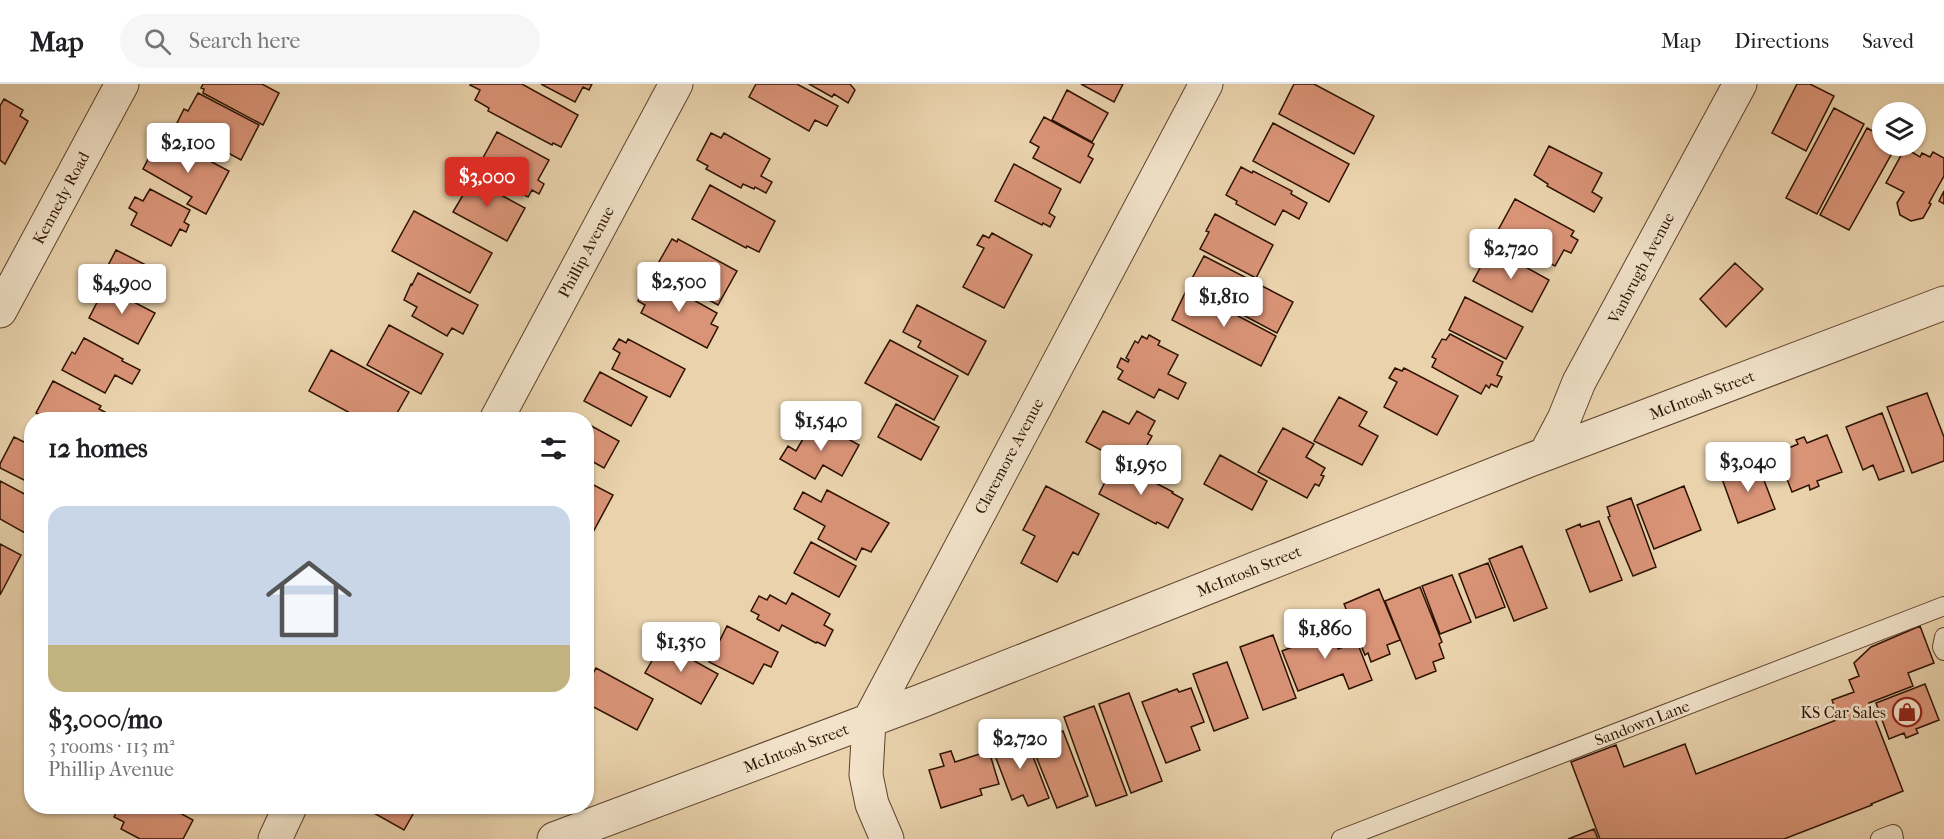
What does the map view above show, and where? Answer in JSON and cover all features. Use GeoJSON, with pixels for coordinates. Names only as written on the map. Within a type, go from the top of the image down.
{"type":"FeatureCollection","features":[{"type":"Feature","properties":{"kind":"street","name":"Kennedy Road"},"geometry":{"type":"LineString","coordinates":[[0,311],[122,84]]}},
{"type":"Feature","properties":{"kind":"street","name":"Phillip Avenue"},"geometry":{"type":"LineString","coordinates":[[500,412],[676,84]]}},
{"type":"Feature","properties":{"kind":"street","name":"Claremore Avenue"},"geometry":{"type":"LineString","coordinates":[[887,839],[872,804],[866,775],[869,721],[1206,84]]}},
{"type":"Feature","properties":{"kind":"street","name":"Vanbrugh Avenue"},"geometry":{"type":"LineString","coordinates":[[1546,453],[1564,419],[1579,382],[1740,84]]}},
{"type":"Feature","properties":{"kind":"street","name":"McIntosh Street"},"geometry":{"type":"LineString","coordinates":[[554,839],[869,721],[1546,453],[1944,303]]}},
{"type":"Feature","properties":{"kind":"street"},"geometry":{"type":"LineString","coordinates":[[275,839],[287,814]]}},
{"type":"Feature","properties":{"kind":"lane","name":"Sandown Lane"},"geometry":{"type":"LineString","coordinates":[[1341,839],[1944,606]]}},
{"type":"Feature","properties":{"kind":"lane"},"geometry":{"type":"LineString","coordinates":[[1944,638],[1942,647],[1944,651]]}},
{"type":"Feature","properties":{"kind":"lane"},"geometry":{"type":"LineString","coordinates":[[1880,839],[1893,834],[1894,839]]}},
{"type":"Feature","properties":{"kind":"building"},"geometry":{"type":"Polygon","coordinates":[[[203,84],[262,84],[279,93],[263,125],[203,93],[204,89],[201,88],[203,84]]]}},
{"type":"Feature","properties":{"kind":"building"},"geometry":{"type":"Polygon","coordinates":[[[471,84],[522,84],[578,115],[561,147],[553,143],[552,145],[488,111],[489,108],[475,100],[480,90],[471,84]]]}},
{"type":"Feature","properties":{"kind":"building"},"geometry":{"type":"Polygon","coordinates":[[[541,84],[592,84],[589,90],[583,87],[575,102],[541,84]]]}},
{"type":"Feature","properties":{"kind":"building"},"geometry":{"type":"Polygon","coordinates":[[[756,84],[797,84],[838,106],[827,126],[815,120],[809,131],[749,97],[756,84]]]}},
{"type":"Feature","properties":{"kind":"building"},"geometry":{"type":"Polygon","coordinates":[[[809,84],[850,84],[855,90],[848,103],[834,94],[832,97],[809,84]]]}},
{"type":"Feature","properties":{"kind":"building"},"geometry":{"type":"Polygon","coordinates":[[[1081,84],[1123,84],[1114,102],[1081,84]]]}},
{"type":"Feature","properties":{"kind":"building"},"geometry":{"type":"Polygon","coordinates":[[[1294,84],[1314,84],[1374,116],[1354,154],[1279,114],[1294,84]]]}},
{"type":"Feature","properties":{"kind":"building"},"geometry":{"type":"Polygon","coordinates":[[[1797,84],[1810,84],[1834,96],[1806,151],[1772,133],[1797,84]]]}},
{"type":"Feature","properties":{"kind":"building"},"geometry":{"type":"Polygon","coordinates":[[[1067,90],[1108,113],[1092,142],[1052,120],[1067,90]]]}},
{"type":"Feature","properties":{"kind":"building"},"geometry":{"type":"Polygon","coordinates":[[[198,93],[259,125],[241,160],[176,125],[184,109],[188,111],[198,93]]]}},
{"type":"Feature","properties":{"kind":"building"},"geometry":{"type":"Polygon","coordinates":[[[4,99],[23,110],[20,116],[28,121],[5,164],[0,160],[0,106],[4,99]]]}},
{"type":"Feature","properties":{"kind":"building"},"geometry":{"type":"Polygon","coordinates":[[[1834,108],[1864,124],[1817,214],[1786,198],[1834,108]]]}},
{"type":"Feature","properties":{"kind":"building"},"geometry":{"type":"Polygon","coordinates":[[[1044,117],[1094,144],[1088,156],[1093,159],[1080,183],[1033,158],[1039,147],[1030,142],[1044,117]]]}},
{"type":"Feature","properties":{"kind":"building"},"geometry":{"type":"Polygon","coordinates":[[[1273,123],[1349,164],[1329,202],[1253,161],[1273,123]]]}},
{"type":"Feature","properties":{"kind":"building"},"geometry":{"type":"Polygon","coordinates":[[[1867,128],[1872,131],[1872,156],[1890,156],[1849,230],[1820,215],[1867,128]]]}},
{"type":"Feature","properties":{"kind":"building"},"geometry":{"type":"Polygon","coordinates":[[[497,132],[549,160],[538,180],[544,184],[539,194],[532,190],[528,197],[477,169],[497,132]]]}},
{"type":"Feature","properties":{"kind":"building"},"geometry":{"type":"Polygon","coordinates":[[[711,133],[721,138],[724,133],[770,159],[761,176],[772,182],[766,193],[743,184],[741,188],[706,169],[708,166],[697,160],[711,133]]]}},
{"type":"Feature","properties":{"kind":"building"},"geometry":{"type":"Polygon","coordinates":[[[172,141],[229,171],[206,214],[187,204],[192,197],[143,169],[155,146],[166,152],[172,141]]]}},
{"type":"Feature","properties":{"kind":"building"},"geometry":{"type":"Polygon","coordinates":[[[1549,146],[1602,173],[1592,192],[1602,198],[1594,212],[1547,186],[1548,184],[1534,175],[1549,146]]]}},
{"type":"Feature","properties":{"kind":"building"},"geometry":{"type":"Polygon","coordinates":[[[1933,152],[1944,158],[1944,176],[1923,218],[1911,221],[1900,215],[1897,203],[1904,192],[1886,183],[1901,156],[1926,155],[1930,157],[1933,152]]]}},
{"type":"Feature","properties":{"kind":"building"},"geometry":{"type":"Polygon","coordinates":[[[1014,164],[1061,189],[1049,213],[1055,217],[1050,227],[995,201],[1014,164]]]}},
{"type":"Feature","properties":{"kind":"building"},"geometry":{"type":"Polygon","coordinates":[[[1241,167],[1292,191],[1291,194],[1307,203],[1299,219],[1283,210],[1275,225],[1236,204],[1237,201],[1226,195],[1241,167]]]}},
{"type":"Feature","properties":{"kind":"building"},"geometry":{"type":"Polygon","coordinates":[[[456,171],[525,208],[507,241],[453,212],[466,190],[450,182],[456,171]]]}},
{"type":"Feature","properties":{"kind":"building"},"geometry":{"type":"Polygon","coordinates":[[[710,185],[775,221],[759,252],[747,246],[746,248],[692,219],[710,185]]]}},
{"type":"Feature","properties":{"kind":"building"},"geometry":{"type":"Polygon","coordinates":[[[150,189],[190,210],[184,222],[189,225],[186,232],[180,229],[171,246],[131,225],[137,213],[129,208],[135,197],[143,201],[150,189]]]}},
{"type":"Feature","properties":{"kind":"building"},"geometry":{"type":"Polygon","coordinates":[[[1944,191],[1944,204],[1939,201],[1944,191]]]}},
{"type":"Feature","properties":{"kind":"building"},"geometry":{"type":"Polygon","coordinates":[[[1515,199],[1574,231],[1571,236],[1578,240],[1571,253],[1564,250],[1555,266],[1496,234],[1515,199]]]}},
{"type":"Feature","properties":{"kind":"building"},"geometry":{"type":"Polygon","coordinates":[[[414,211],[492,253],[470,293],[392,251],[414,211]]]}},
{"type":"Feature","properties":{"kind":"building"},"geometry":{"type":"Polygon","coordinates":[[[1215,214],[1273,245],[1256,278],[1200,249],[1215,214]]]}},
{"type":"Feature","properties":{"kind":"building"},"geometry":{"type":"Polygon","coordinates":[[[992,233],[1032,255],[1004,308],[963,287],[984,248],[977,245],[983,235],[989,238],[992,233]]]}},
{"type":"Feature","properties":{"kind":"building"},"geometry":{"type":"Polygon","coordinates":[[[672,239],[677,242],[678,239],[737,271],[718,305],[663,275],[665,272],[656,267],[672,239]]]}},
{"type":"Feature","properties":{"kind":"building"},"geometry":{"type":"Polygon","coordinates":[[[1491,248],[1549,280],[1532,312],[1473,281],[1491,248]]]}},
{"type":"Feature","properties":{"kind":"building"},"geometry":{"type":"Polygon","coordinates":[[[116,250],[158,271],[142,302],[100,281],[116,250]]]}},
{"type":"Feature","properties":{"kind":"building"},"geometry":{"type":"Polygon","coordinates":[[[1204,256],[1293,302],[1277,333],[1188,286],[1204,256]]]}},
{"type":"Feature","properties":{"kind":"building"},"geometry":{"type":"Polygon","coordinates":[[[1735,263],[1763,289],[1726,327],[1700,299],[1735,263]]]}},
{"type":"Feature","properties":{"kind":"building"},"geometry":{"type":"Polygon","coordinates":[[[418,273],[478,305],[463,334],[452,328],[447,336],[412,316],[417,307],[404,300],[418,273]]]}},
{"type":"Feature","properties":{"kind":"building"},"geometry":{"type":"Polygon","coordinates":[[[658,280],[717,313],[711,324],[718,327],[707,348],[641,313],[645,305],[638,301],[646,287],[652,290],[658,280]]]}},
{"type":"Feature","properties":{"kind":"building"},"geometry":{"type":"Polygon","coordinates":[[[105,287],[155,313],[138,344],[89,318],[105,287]]]}},
{"type":"Feature","properties":{"kind":"building"},"geometry":{"type":"Polygon","coordinates":[[[1187,289],[1276,336],[1261,366],[1172,320],[1187,289]]]}},
{"type":"Feature","properties":{"kind":"building"},"geometry":{"type":"Polygon","coordinates":[[[1465,297],[1523,327],[1506,359],[1449,330],[1465,297]]]}},
{"type":"Feature","properties":{"kind":"building"},"geometry":{"type":"Polygon","coordinates":[[[917,305],[986,341],[968,375],[918,347],[921,341],[903,332],[917,305]]]}},
{"type":"Feature","properties":{"kind":"building"},"geometry":{"type":"Polygon","coordinates":[[[389,325],[443,354],[421,394],[367,365],[389,325]]]}},
{"type":"Feature","properties":{"kind":"building"},"geometry":{"type":"Polygon","coordinates":[[[1450,334],[1503,362],[1497,375],[1502,377],[1497,387],[1491,384],[1489,388],[1486,385],[1481,394],[1432,367],[1436,359],[1432,357],[1442,339],[1446,340],[1450,334]]]}},
{"type":"Feature","properties":{"kind":"building"},"geometry":{"type":"Polygon","coordinates":[[[1149,335],[1160,341],[1158,345],[1178,355],[1168,374],[1186,383],[1178,399],[1159,389],[1154,398],[1118,379],[1123,371],[1117,367],[1121,358],[1128,362],[1126,358],[1135,341],[1138,343],[1142,336],[1147,339],[1149,335]]]}},
{"type":"Feature","properties":{"kind":"building"},"geometry":{"type":"Polygon","coordinates":[[[84,338],[140,370],[132,384],[115,375],[105,393],[62,370],[72,352],[75,354],[84,338]]]}},
{"type":"Feature","properties":{"kind":"building"},"geometry":{"type":"Polygon","coordinates":[[[619,339],[626,343],[628,339],[685,369],[670,397],[612,369],[620,353],[613,349],[619,339]]]}},
{"type":"Feature","properties":{"kind":"building"},"geometry":{"type":"Polygon","coordinates":[[[890,340],[958,376],[934,420],[865,383],[890,340]]]}},
{"type":"Feature","properties":{"kind":"building"},"geometry":{"type":"Polygon","coordinates":[[[331,350],[409,392],[398,412],[348,412],[309,391],[331,350]]]}},
{"type":"Feature","properties":{"kind":"building"},"geometry":{"type":"Polygon","coordinates":[[[1395,368],[1402,371],[1404,368],[1458,396],[1437,435],[1384,407],[1397,382],[1389,378],[1395,368]]]}},
{"type":"Feature","properties":{"kind":"building"},"geometry":{"type":"Polygon","coordinates":[[[600,372],[647,397],[631,426],[584,401],[600,372]]]}},
{"type":"Feature","properties":{"kind":"building"},"geometry":{"type":"Polygon","coordinates":[[[53,381],[101,406],[99,409],[105,412],[37,412],[53,381]]]}},
{"type":"Feature","properties":{"kind":"building"},"geometry":{"type":"Polygon","coordinates":[[[1927,393],[1944,437],[1944,461],[1912,473],[1887,407],[1927,393]]]}},
{"type":"Feature","properties":{"kind":"building"},"geometry":{"type":"Polygon","coordinates":[[[1339,397],[1367,412],[1359,426],[1378,436],[1362,465],[1314,441],[1339,397]]]}},
{"type":"Feature","properties":{"kind":"building"},"geometry":{"type":"Polygon","coordinates":[[[896,404],[939,427],[921,460],[878,437],[896,404]]]}},
{"type":"Feature","properties":{"kind":"building"},"geometry":{"type":"Polygon","coordinates":[[[1103,411],[1129,424],[1137,411],[1155,421],[1148,434],[1152,436],[1134,468],[1086,442],[1103,411]]]}},
{"type":"Feature","properties":{"kind":"building"},"geometry":{"type":"Polygon","coordinates":[[[1882,413],[1904,471],[1879,480],[1873,465],[1863,470],[1846,427],[1882,413]]]}},
{"type":"Feature","properties":{"kind":"building"},"geometry":{"type":"Polygon","coordinates":[[[814,420],[859,445],[842,476],[823,465],[815,479],[780,459],[788,446],[796,451],[814,420]]]}},
{"type":"Feature","properties":{"kind":"building"},"geometry":{"type":"Polygon","coordinates":[[[594,427],[619,441],[604,468],[594,462],[594,427]]]}},
{"type":"Feature","properties":{"kind":"building"},"geometry":{"type":"Polygon","coordinates":[[[1283,428],[1314,444],[1306,457],[1325,468],[1319,486],[1315,484],[1307,498],[1258,472],[1283,428]]]}},
{"type":"Feature","properties":{"kind":"building"},"geometry":{"type":"Polygon","coordinates":[[[1827,435],[1842,472],[1817,481],[1819,486],[1810,490],[1809,485],[1792,492],[1777,453],[1798,444],[1796,440],[1804,437],[1807,443],[1827,435]]]}},
{"type":"Feature","properties":{"kind":"building"},"geometry":{"type":"Polygon","coordinates":[[[14,437],[24,442],[24,480],[0,468],[14,437]]]}},
{"type":"Feature","properties":{"kind":"building"},"geometry":{"type":"Polygon","coordinates":[[[1220,455],[1267,481],[1252,510],[1204,484],[1220,455]]]}},
{"type":"Feature","properties":{"kind":"building"},"geometry":{"type":"Polygon","coordinates":[[[1115,462],[1183,499],[1168,528],[1099,494],[1115,462]]]}},
{"type":"Feature","properties":{"kind":"building"},"geometry":{"type":"Polygon","coordinates":[[[1757,462],[1775,509],[1738,523],[1721,476],[1757,462]]]}},
{"type":"Feature","properties":{"kind":"building"},"geometry":{"type":"Polygon","coordinates":[[[0,481],[24,494],[24,532],[0,519],[0,481]]]}},
{"type":"Feature","properties":{"kind":"building"},"geometry":{"type":"Polygon","coordinates":[[[594,485],[613,495],[594,530],[594,485]]]}},
{"type":"Feature","properties":{"kind":"building"},"geometry":{"type":"Polygon","coordinates":[[[1046,486],[1099,514],[1078,555],[1073,552],[1057,582],[1021,563],[1035,536],[1023,530],[1046,486]]]}},
{"type":"Feature","properties":{"kind":"building"},"geometry":{"type":"Polygon","coordinates":[[[1684,486],[1701,530],[1654,549],[1637,505],[1684,486]]]}},
{"type":"Feature","properties":{"kind":"building"},"geometry":{"type":"Polygon","coordinates":[[[827,490],[889,523],[871,552],[862,548],[856,560],[818,539],[825,526],[794,509],[803,492],[821,502],[827,490]]]}},
{"type":"Feature","properties":{"kind":"building"},"geometry":{"type":"Polygon","coordinates":[[[1631,498],[1656,567],[1633,576],[1608,517],[1610,516],[1607,507],[1631,498]]]}},
{"type":"Feature","properties":{"kind":"building"},"geometry":{"type":"Polygon","coordinates":[[[1599,521],[1622,580],[1590,592],[1566,530],[1580,524],[1581,527],[1599,521]]]}},
{"type":"Feature","properties":{"kind":"building"},"geometry":{"type":"Polygon","coordinates":[[[811,542],[856,566],[839,597],[794,573],[811,542]]]}},
{"type":"Feature","properties":{"kind":"building"},"geometry":{"type":"Polygon","coordinates":[[[0,544],[21,555],[0,595],[0,544]]]}},
{"type":"Feature","properties":{"kind":"building"},"geometry":{"type":"Polygon","coordinates":[[[1522,546],[1547,608],[1514,621],[1489,559],[1522,546]]]}},
{"type":"Feature","properties":{"kind":"building"},"geometry":{"type":"Polygon","coordinates":[[[1488,563],[1505,607],[1476,618],[1459,574],[1488,563]]]}},
{"type":"Feature","properties":{"kind":"building"},"geometry":{"type":"Polygon","coordinates":[[[1452,575],[1471,622],[1440,634],[1422,586],[1452,575]]]}},
{"type":"Feature","properties":{"kind":"building"},"geometry":{"type":"Polygon","coordinates":[[[1420,587],[1442,642],[1439,644],[1444,658],[1433,662],[1436,671],[1416,679],[1385,601],[1420,587]]]}},
{"type":"Feature","properties":{"kind":"building"},"geometry":{"type":"Polygon","coordinates":[[[1379,589],[1400,640],[1387,645],[1390,654],[1371,662],[1368,653],[1365,655],[1344,604],[1379,589]]]}},
{"type":"Feature","properties":{"kind":"building"},"geometry":{"type":"Polygon","coordinates":[[[792,593],[830,614],[824,625],[833,630],[825,646],[782,625],[779,631],[757,619],[759,615],[751,611],[759,596],[767,600],[770,595],[786,604],[792,593]]]}},
{"type":"Feature","properties":{"kind":"building"},"geometry":{"type":"Polygon","coordinates":[[[1328,622],[1338,649],[1357,642],[1372,680],[1349,689],[1343,674],[1298,691],[1282,651],[1303,643],[1299,633],[1328,622]]]}},
{"type":"Feature","properties":{"kind":"building"},"geometry":{"type":"Polygon","coordinates":[[[727,626],[778,652],[771,667],[764,664],[753,684],[709,662],[727,626]]]}},
{"type":"Feature","properties":{"kind":"building"},"geometry":{"type":"Polygon","coordinates":[[[1920,626],[1934,663],[1908,673],[1913,686],[1869,703],[1903,791],[1784,839],[1600,839],[1571,762],[1616,745],[1624,767],[1685,744],[1696,774],[1839,719],[1832,700],[1854,692],[1849,680],[1859,676],[1854,663],[1871,647],[1920,626]]]}},
{"type":"Feature","properties":{"kind":"building"},"geometry":{"type":"Polygon","coordinates":[[[1273,635],[1296,698],[1263,710],[1240,647],[1273,635]]]}},
{"type":"Feature","properties":{"kind":"building"},"geometry":{"type":"Polygon","coordinates":[[[662,643],[718,674],[701,704],[645,673],[662,643]]]}},
{"type":"Feature","properties":{"kind":"building"},"geometry":{"type":"Polygon","coordinates":[[[1227,662],[1248,718],[1214,731],[1193,674],[1227,662]]]}},
{"type":"Feature","properties":{"kind":"building"},"geometry":{"type":"Polygon","coordinates":[[[596,668],[653,699],[637,730],[594,707],[594,672],[596,668]]]}},
{"type":"Feature","properties":{"kind":"building","name":"KS Car Sales"},"geometry":{"type":"Polygon","coordinates":[[[1925,684],[1939,720],[1916,729],[1918,733],[1906,738],[1904,733],[1889,739],[1876,703],[1925,684]]]}},
{"type":"Feature","properties":{"kind":"building"},"geometry":{"type":"Polygon","coordinates":[[[1191,688],[1204,722],[1191,727],[1200,750],[1166,763],[1142,702],[1177,689],[1179,692],[1191,688]]]}},
{"type":"Feature","properties":{"kind":"building"},"geometry":{"type":"Polygon","coordinates":[[[1129,693],[1162,781],[1131,793],[1099,704],[1129,693]]]}},
{"type":"Feature","properties":{"kind":"building"},"geometry":{"type":"Polygon","coordinates":[[[1094,706],[1127,795],[1096,806],[1064,717],[1094,706]]]}},
{"type":"Feature","properties":{"kind":"building"},"geometry":{"type":"Polygon","coordinates":[[[1063,731],[1088,796],[1057,808],[1031,744],[1063,731]]]}},
{"type":"Feature","properties":{"kind":"building"},"geometry":{"type":"Polygon","coordinates":[[[1024,733],[1049,798],[1028,806],[1023,795],[1012,800],[991,745],[1024,733]]]}},
{"type":"Feature","properties":{"kind":"building"},"geometry":{"type":"Polygon","coordinates":[[[951,751],[955,762],[989,751],[999,784],[980,789],[982,795],[941,808],[929,770],[944,766],[940,754],[951,751]]]}},
{"type":"Feature","properties":{"kind":"building"},"geometry":{"type":"Polygon","coordinates":[[[116,814],[182,814],[193,820],[183,839],[140,839],[121,829],[124,822],[114,817],[116,814]]]}},
{"type":"Feature","properties":{"kind":"building"},"geometry":{"type":"Polygon","coordinates":[[[376,814],[413,814],[404,830],[376,814]]]}},
{"type":"Feature","properties":{"kind":"building"},"geometry":{"type":"Polygon","coordinates":[[[1594,829],[1598,839],[1568,839],[1594,829]]]}},
{"type":"Feature","properties":{"kind":"place","name":"KS Car Sales"},"geometry":{"type":"Point","coordinates":[1907,712]}}]}
